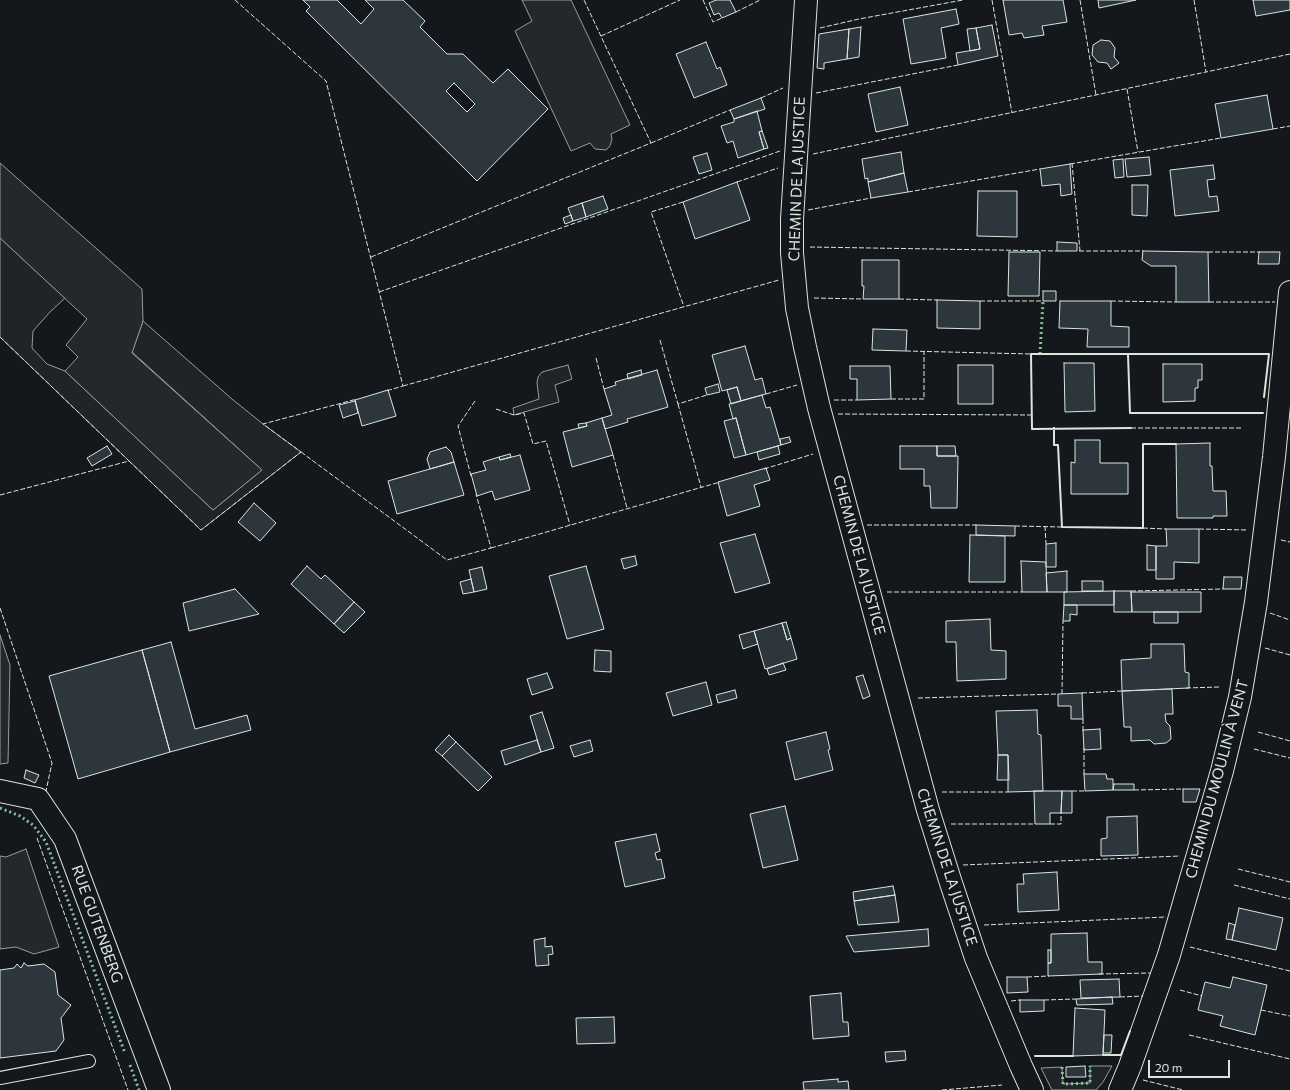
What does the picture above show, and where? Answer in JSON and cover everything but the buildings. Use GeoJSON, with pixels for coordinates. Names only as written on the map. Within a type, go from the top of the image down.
{"type":"FeatureCollection","features":[{"type":"Feature","properties":{"kind":"street","name":"CHEMIN DE LA JUSTICE"},"geometry":{"type":"LineString","coordinates":[[806,0],[792,220],[792,252],[797,308],[800,323],[819,408],[928,810],[976,958],[1032,1090]]}},
{"type":"Feature","properties":{"kind":"street","name":"CHEMIN DU MOULIN À VENT"},"geometry":{"type":"LineString","coordinates":[[1120,1090],[1130,1066],[1169,955],[1222,771],[1240,697],[1256,602],[1274,457],[1290,292]]}},
{"type":"Feature","properties":{"kind":"street","name":"RUE GUTENBERG"},"geometry":{"type":"LineString","coordinates":[[0,791],[38,799],[65,839],[159,1090]]}},
{"type":"Feature","properties":{"kind":"lane"},"geometry":{"type":"LineString","coordinates":[[0,1078],[88,1061]]}},
{"type":"Feature","properties":{"kind":"shaded area"},"geometry":{"type":"Polygon","coordinates":[[[522,0],[571,0],[630,125],[611,134],[612,139],[610,146],[606,150],[595,149],[590,143],[571,151],[515,31],[532,21],[522,0]]]}},
{"type":"Feature","properties":{"kind":"shaded area"},"geometry":{"type":"Polygon","coordinates":[[[0,163],[142,289],[143,321],[132,353],[262,470],[213,510],[65,371],[78,357],[66,345],[87,319],[0,238],[0,163]]]}},
{"type":"Feature","properties":{"kind":"shaded area"},"geometry":{"type":"Polygon","coordinates":[[[0,238],[65,298],[33,331],[32,348],[47,364],[65,371],[213,510],[262,470],[132,352],[143,321],[232,399],[301,452],[201,530],[0,337],[0,238]]]}},
{"type":"Feature","properties":{"kind":"shaded area"},"geometry":{"type":"Polygon","coordinates":[[[568,365],[572,379],[555,385],[559,402],[514,415],[513,408],[539,399],[537,383],[538,377],[542,372],[568,365]]]}},
{"type":"Feature","properties":{"kind":"shaded area"},"geometry":{"type":"Polygon","coordinates":[[[0,635],[10,665],[8,763],[0,764],[0,635]]]}},
{"type":"Feature","properties":{"kind":"shaded area"},"geometry":{"type":"Polygon","coordinates":[[[26,849],[59,947],[34,954],[16,947],[0,949],[0,856],[6,857],[26,849]]]}},
{"type":"Feature","properties":{"kind":"shaded area"},"geometry":{"type":"Polygon","coordinates":[[[1090,1066],[1112,1066],[1103,1082],[1096,1090],[1052,1090],[1041,1068],[1062,1067],[1063,1084],[1090,1083],[1090,1066]]]}},
{"type":"Feature","properties":{"kind":"hedge"},"geometry":{"type":"LineString","coordinates":[[1040,354],[1043,301]]}},
{"type":"Feature","properties":{"kind":"hedge"},"geometry":{"type":"LineString","coordinates":[[0,808],[20,816],[33,825],[46,842],[125,1053]]}},
{"type":"Feature","properties":{"kind":"hedge"},"geometry":{"type":"LineString","coordinates":[[130,1065],[139,1090]]}},
{"type":"Feature","properties":{"kind":"hedge"},"geometry":{"type":"LineString","coordinates":[[1062,1067],[1063,1084],[1090,1083],[1090,1066]]}},
{"type":"Feature","properties":{"kind":"fence"},"geometry":{"type":"LineString","coordinates":[[235,0],[326,81],[403,386],[386,391]]}},
{"type":"Feature","properties":{"kind":"fence"},"geometry":{"type":"LineString","coordinates":[[371,257],[651,143],[584,0]]}},
{"type":"Feature","properties":{"kind":"fence"},"geometry":{"type":"LineString","coordinates":[[601,36],[680,0]]}},
{"type":"Feature","properties":{"kind":"fence"},"geometry":{"type":"LineString","coordinates":[[703,0],[713,22],[722,18]]}},
{"type":"Feature","properties":{"kind":"fence"},"geometry":{"type":"LineString","coordinates":[[736,12],[760,0]]}},
{"type":"Feature","properties":{"kind":"fence"},"geometry":{"type":"LineString","coordinates":[[820,28],[859,19],[963,0]]}},
{"type":"Feature","properties":{"kind":"fence"},"geometry":{"type":"LineString","coordinates":[[992,0],[1012,113]]}},
{"type":"Feature","properties":{"kind":"fence"},"geometry":{"type":"LineString","coordinates":[[1080,0],[1096,95]]}},
{"type":"Feature","properties":{"kind":"fence"},"geometry":{"type":"LineString","coordinates":[[1194,0],[1206,72],[1290,54]]}},
{"type":"Feature","properties":{"kind":"fence"},"geometry":{"type":"LineString","coordinates":[[816,93],[958,65]]}},
{"type":"Feature","properties":{"kind":"fence"},"geometry":{"type":"LineString","coordinates":[[813,154],[1206,72]]}},
{"type":"Feature","properties":{"kind":"fence"},"geometry":{"type":"LineString","coordinates":[[761,98],[783,88]]}},
{"type":"Feature","properties":{"kind":"fence"},"geometry":{"type":"LineString","coordinates":[[1127,89],[1138,152]]}},
{"type":"Feature","properties":{"kind":"fence"},"geometry":{"type":"LineString","coordinates":[[651,143],[730,110]]}},
{"type":"Feature","properties":{"kind":"fence"},"geometry":{"type":"LineString","coordinates":[[1273,129],[1290,126]]}},
{"type":"Feature","properties":{"kind":"fence"},"geometry":{"type":"LineString","coordinates":[[1070,164],[1221,138]]}},
{"type":"Feature","properties":{"kind":"fence"},"geometry":{"type":"LineString","coordinates":[[379,292],[780,151]]}},
{"type":"Feature","properties":{"kind":"fence"},"geometry":{"type":"LineString","coordinates":[[1072,163],[1080,251]]}},
{"type":"Feature","properties":{"kind":"fence"},"geometry":{"type":"LineString","coordinates":[[737,182],[778,168]]}},
{"type":"Feature","properties":{"kind":"fence"},"geometry":{"type":"LineString","coordinates":[[908,192],[1040,169]]}},
{"type":"Feature","properties":{"kind":"fence"},"geometry":{"type":"LineString","coordinates":[[808,210],[871,198]]}},
{"type":"Feature","properties":{"kind":"fence"},"geometry":{"type":"LineString","coordinates":[[683,202],[651,212],[684,307]]}},
{"type":"Feature","properties":{"kind":"fence"},"geometry":{"type":"LineString","coordinates":[[810,247],[1057,251]]}},
{"type":"Feature","properties":{"kind":"fence"},"geometry":{"type":"LineString","coordinates":[[1079,251],[1143,251]]}},
{"type":"Feature","properties":{"kind":"fence"},"geometry":{"type":"LineString","coordinates":[[1208,252],[1259,252]]}},
{"type":"Feature","properties":{"kind":"fence"},"geometry":{"type":"LineString","coordinates":[[403,386],[779,280]]}},
{"type":"Feature","properties":{"kind":"fence"},"geometry":{"type":"LineString","coordinates":[[814,298],[863,299]]}},
{"type":"Feature","properties":{"kind":"fence"},"geometry":{"type":"LineString","coordinates":[[899,299],[937,300]]}},
{"type":"Feature","properties":{"kind":"fence"},"geometry":{"type":"LineString","coordinates":[[980,301],[1043,301]]}},
{"type":"Feature","properties":{"kind":"fence"},"geometry":{"type":"LineString","coordinates":[[1111,301],[1176,302]]}},
{"type":"Feature","properties":{"kind":"fence"},"geometry":{"type":"LineString","coordinates":[[1209,302],[1275,302]]}},
{"type":"Feature","properties":{"kind":"fence"},"geometry":{"type":"LineString","coordinates":[[0,337],[129,461]]}},
{"type":"Feature","properties":{"kind":"fence"},"geometry":{"type":"LineString","coordinates":[[660,340],[678,404],[707,395]]}},
{"type":"Feature","properties":{"kind":"fence"},"geometry":{"type":"LineString","coordinates":[[906,351],[1031,354]]}},
{"type":"Feature","properties":{"kind":"fence"},"geometry":{"type":"LineString","coordinates":[[891,399],[924,399],[924,352]]}},
{"type":"Feature","properties":{"kind":"fence"},"geometry":{"type":"LineString","coordinates":[[596,358],[604,389]]}},
{"type":"Feature","properties":{"kind":"fence"},"geometry":{"type":"LineString","coordinates":[[766,394],[797,385]]}},
{"type":"Feature","properties":{"kind":"fence"},"geometry":{"type":"LineString","coordinates":[[0,495],[129,461],[201,530],[301,452],[263,424],[357,399]]}},
{"type":"Feature","properties":{"kind":"fence"},"geometry":{"type":"LineString","coordinates":[[834,400],[857,400]]}},
{"type":"Feature","properties":{"kind":"fence"},"geometry":{"type":"LineString","coordinates":[[471,476],[458,426],[475,401]]}},
{"type":"Feature","properties":{"kind":"fence"},"geometry":{"type":"LineString","coordinates":[[678,404],[701,487]]}},
{"type":"Feature","properties":{"kind":"fence"},"geometry":{"type":"LineString","coordinates":[[496,409],[514,415],[524,413],[533,444],[546,441],[570,525]]}},
{"type":"Feature","properties":{"kind":"fence"},"geometry":{"type":"LineString","coordinates":[[838,414],[1032,415]]}},
{"type":"Feature","properties":{"kind":"fence"},"geometry":{"type":"LineString","coordinates":[[1131,428],[1242,428]]}},
{"type":"Feature","properties":{"kind":"fence"},"geometry":{"type":"LineString","coordinates":[[301,452],[447,560],[491,548],[476,494]]}},
{"type":"Feature","properties":{"kind":"fence"},"geometry":{"type":"LineString","coordinates":[[764,469],[813,454]]}},
{"type":"Feature","properties":{"kind":"fence"},"geometry":{"type":"LineString","coordinates":[[613,455],[627,508]]}},
{"type":"Feature","properties":{"kind":"fence"},"geometry":{"type":"LineString","coordinates":[[491,548],[720,482]]}},
{"type":"Feature","properties":{"kind":"fence"},"geometry":{"type":"LineString","coordinates":[[867,525],[976,525]]}},
{"type":"Feature","properties":{"kind":"fence"},"geometry":{"type":"LineString","coordinates":[[1015,526],[1062,527]]}},
{"type":"Feature","properties":{"kind":"fence"},"geometry":{"type":"LineString","coordinates":[[1045,526],[1046,544]]}},
{"type":"Feature","properties":{"kind":"fence"},"geometry":{"type":"LineString","coordinates":[[1143,528],[1166,529]]}},
{"type":"Feature","properties":{"kind":"fence"},"geometry":{"type":"LineString","coordinates":[[1199,529],[1247,530]]}},
{"type":"Feature","properties":{"kind":"fence"},"geometry":{"type":"LineString","coordinates":[[1281,540],[1290,542]]}},
{"type":"Feature","properties":{"kind":"fence"},"geometry":{"type":"LineString","coordinates":[[1131,591],[1223,589]]}},
{"type":"Feature","properties":{"kind":"fence"},"geometry":{"type":"LineString","coordinates":[[887,592],[1022,592]]}},
{"type":"Feature","properties":{"kind":"fence"},"geometry":{"type":"LineString","coordinates":[[0,608],[52,763],[46,791]]}},
{"type":"Feature","properties":{"kind":"fence"},"geometry":{"type":"LineString","coordinates":[[1270,613],[1290,620]]}},
{"type":"Feature","properties":{"kind":"fence"},"geometry":{"type":"LineString","coordinates":[[1062,694],[1063,621]]}},
{"type":"Feature","properties":{"kind":"fence"},"geometry":{"type":"LineString","coordinates":[[1265,648],[1290,655]]}},
{"type":"Feature","properties":{"kind":"fence"},"geometry":{"type":"LineString","coordinates":[[1186,688],[1219,687]]}},
{"type":"Feature","properties":{"kind":"fence"},"geometry":{"type":"LineString","coordinates":[[1082,693],[1122,691]]}},
{"type":"Feature","properties":{"kind":"fence"},"geometry":{"type":"LineString","coordinates":[[918,698],[1058,694]]}},
{"type":"Feature","properties":{"kind":"fence"},"geometry":{"type":"LineString","coordinates":[[1083,719],[1083,732]]}},
{"type":"Feature","properties":{"kind":"fence"},"geometry":{"type":"LineString","coordinates":[[1258,732],[1290,741]]}},
{"type":"Feature","properties":{"kind":"fence"},"geometry":{"type":"LineString","coordinates":[[1084,748],[1084,774]]}},
{"type":"Feature","properties":{"kind":"fence"},"geometry":{"type":"LineString","coordinates":[[1254,749],[1290,758]]}},
{"type":"Feature","properties":{"kind":"fence"},"geometry":{"type":"LineString","coordinates":[[1134,790],[1183,789]]}},
{"type":"Feature","properties":{"kind":"fence"},"geometry":{"type":"LineString","coordinates":[[1072,791],[1085,791]]}},
{"type":"Feature","properties":{"kind":"fence"},"geometry":{"type":"LineString","coordinates":[[942,792],[1008,792]]}},
{"type":"Feature","properties":{"kind":"fence"},"geometry":{"type":"LineString","coordinates":[[1050,824],[1061,824],[1061,813]]}},
{"type":"Feature","properties":{"kind":"fence"},"geometry":{"type":"LineString","coordinates":[[951,824],[1035,824]]}},
{"type":"Feature","properties":{"kind":"fence"},"geometry":{"type":"LineString","coordinates":[[37,838],[128,1090]]}},
{"type":"Feature","properties":{"kind":"fence"},"geometry":{"type":"LineString","coordinates":[[963,865],[1180,856]]}},
{"type":"Feature","properties":{"kind":"fence"},"geometry":{"type":"LineString","coordinates":[[1238,869],[1290,882]]}},
{"type":"Feature","properties":{"kind":"fence"},"geometry":{"type":"LineString","coordinates":[[1234,885],[1290,899]]}},
{"type":"Feature","properties":{"kind":"fence"},"geometry":{"type":"LineString","coordinates":[[984,925],[1166,917]]}},
{"type":"Feature","properties":{"kind":"fence"},"geometry":{"type":"LineString","coordinates":[[1190,947],[1290,971]]}},
{"type":"Feature","properties":{"kind":"fence"},"geometry":{"type":"LineString","coordinates":[[1099,974],[1150,973]]}},
{"type":"Feature","properties":{"kind":"fence"},"geometry":{"type":"LineString","coordinates":[[1027,977],[1049,976]]}},
{"type":"Feature","properties":{"kind":"fence"},"geometry":{"type":"LineString","coordinates":[[1180,990],[1202,996]]}},
{"type":"Feature","properties":{"kind":"fence"},"geometry":{"type":"LineString","coordinates":[[1120,997],[1143,996]]}},
{"type":"Feature","properties":{"kind":"fence"},"geometry":{"type":"LineString","coordinates":[[1044,1000],[1076,999]]}},
{"type":"Feature","properties":{"kind":"fence"},"geometry":{"type":"LineString","coordinates":[[1011,1001],[1020,1000]]}},
{"type":"Feature","properties":{"kind":"fence"},"geometry":{"type":"LineString","coordinates":[[1261,1010],[1290,1016]]}},
{"type":"Feature","properties":{"kind":"fence"},"geometry":{"type":"LineString","coordinates":[[1189,1035],[1290,1059]]}},
{"type":"Feature","properties":{"kind":"fence"},"geometry":{"type":"LineString","coordinates":[[1143,1080],[1183,1090]]}},
{"type":"Feature","properties":{"kind":"fence"},"geometry":{"type":"LineString","coordinates":[[942,1090],[1002,1085]]}},
{"type":"Feature","properties":{"kind":"wall"},"geometry":{"type":"LineString","coordinates":[[1131,428],[1032,429],[1031,354],[1128,354],[1130,413],[1263,413]]}},
{"type":"Feature","properties":{"kind":"wall"},"geometry":{"type":"LineString","coordinates":[[1128,354],[1269,354],[1264,397]]}},
{"type":"Feature","properties":{"kind":"wall"},"geometry":{"type":"LineString","coordinates":[[1054,428],[1054,445],[1058,445],[1062,527],[1143,528],[1143,444],[1176,444]]}},
{"type":"Feature","properties":{"kind":"wall"},"geometry":{"type":"LineString","coordinates":[[1103,1055],[1121,1055],[1130,1031]]}},
{"type":"Feature","properties":{"kind":"wall"},"geometry":{"type":"LineString","coordinates":[[1035,1056],[1073,1056]]}}]}
